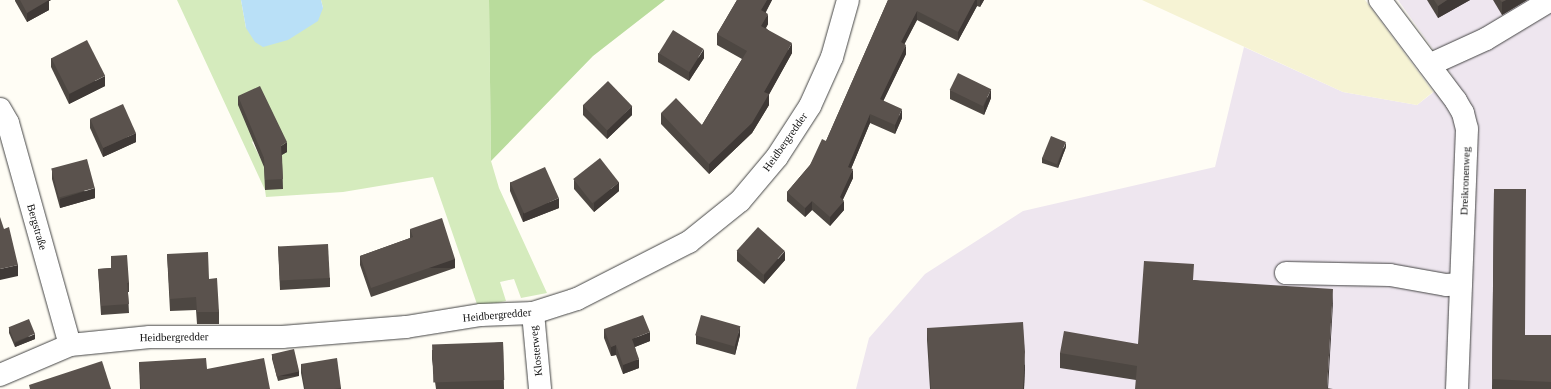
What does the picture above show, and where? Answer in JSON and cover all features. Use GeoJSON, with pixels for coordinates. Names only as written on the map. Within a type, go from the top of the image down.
{"type":"FeatureCollection","features":[{"type":"Feature","properties":{"kind":"street","name":"Heidbergredder"},"geometry":{"type":"LineString","coordinates":[[0,376],[70,345],[150,336],[282,337],[406,327],[481,315],[532,313],[577,299],[689,242],[740,201],[777,157],[810,106],[832,56],[848,0]]}},
{"type":"Feature","properties":{"kind":"street","name":"Dreikronenweg"},"geometry":{"type":"LineString","coordinates":[[1380,0],[1463,113],[1467,129],[1457,389]]}},
{"type":"Feature","properties":{"kind":"street"},"geometry":{"type":"LineString","coordinates":[[1429,65],[1486,39],[1551,0]]}},
{"type":"Feature","properties":{"kind":"street","name":"Bergstraße"},"geometry":{"type":"LineString","coordinates":[[0,109],[8,123],[70,345]]}},
{"type":"Feature","properties":{"kind":"street"},"geometry":{"type":"LineString","coordinates":[[1286,274],[1390,276],[1446,285],[1461,284]]}},
{"type":"Feature","properties":{"kind":"street","name":"Klosterweg"},"geometry":{"type":"LineString","coordinates":[[532,313],[540,389]]}},
{"type":"Feature","properties":{"kind":"shaded area"},"geometry":{"type":"Polygon","coordinates":[[[1142,0],[1365,0],[1433,92],[1417,105],[1343,92],[1142,0]]]}},
{"type":"Feature","properties":{"kind":"shaded area"},"geometry":{"type":"Polygon","coordinates":[[[1398,0],[1551,0],[1551,389],[856,389],[869,338],[925,274],[1023,211],[1215,167],[1244,47],[1343,92],[1417,105],[1453,77],[1398,0]]]}},
{"type":"Feature","properties":{"kind":"green space"},"geometry":{"type":"Polygon","coordinates":[[[177,0],[241,0],[246,28],[323,8],[321,0],[489,0],[491,161],[499,188],[547,293],[521,298],[514,279],[500,282],[506,301],[478,307],[433,177],[343,192],[266,197],[265,190],[177,0]],[[255,140],[252,142],[263,163],[287,151],[255,140]]]}},
{"type":"Feature","properties":{"kind":"green space"},"geometry":{"type":"Polygon","coordinates":[[[489,0],[665,0],[593,56],[491,161],[489,0]]]}},
{"type":"Feature","properties":{"kind":"water"},"geometry":{"type":"Polygon","coordinates":[[[241,0],[321,0],[323,8],[318,21],[288,40],[263,47],[255,42],[246,28],[241,0]]]}},
{"type":"Feature","properties":{"kind":"building"},"geometry":{"type":"Polygon","coordinates":[[[20,0],[49,0],[27,13],[20,0]]]}},
{"type":"Feature","properties":{"kind":"building"},"geometry":{"type":"Polygon","coordinates":[[[737,0],[767,0],[761,10],[768,14],[761,26],[792,43],[764,92],[769,94],[752,123],[709,164],[661,113],[676,98],[702,125],[747,51],[717,34],[737,0]]]}},
{"type":"Feature","properties":{"kind":"building"},"geometry":{"type":"Polygon","coordinates":[[[888,0],[975,0],[958,32],[917,11],[901,42],[906,45],[880,99],[902,109],[895,125],[870,114],[848,167],[853,169],[840,197],[844,201],[830,217],[812,201],[805,208],[787,192],[810,165],[822,139],[826,141],[888,0]]]}},
{"type":"Feature","properties":{"kind":"building"},"geometry":{"type":"Polygon","coordinates":[[[1434,0],[1447,0],[1438,6],[1434,0]]]}},
{"type":"Feature","properties":{"kind":"building"},"geometry":{"type":"Polygon","coordinates":[[[673,30],[704,49],[689,72],[659,53],[673,30]]]}},
{"type":"Feature","properties":{"kind":"building"},"geometry":{"type":"Polygon","coordinates":[[[87,40],[105,76],[70,94],[51,58],[87,40]]]}},
{"type":"Feature","properties":{"kind":"building"},"geometry":{"type":"Polygon","coordinates":[[[958,73],[991,89],[983,106],[950,90],[958,73]]]}},
{"type":"Feature","properties":{"kind":"building"},"geometry":{"type":"Polygon","coordinates":[[[608,81],[632,106],[607,130],[583,105],[608,81]]]}},
{"type":"Feature","properties":{"kind":"building"},"geometry":{"type":"Polygon","coordinates":[[[260,86],[287,142],[281,146],[283,179],[265,180],[264,158],[238,96],[260,86]]]}},
{"type":"Feature","properties":{"kind":"building"},"geometry":{"type":"Polygon","coordinates":[[[123,104],[136,133],[103,148],[90,119],[123,104]]]}},
{"type":"Feature","properties":{"kind":"building"},"geometry":{"type":"Polygon","coordinates":[[[1051,136],[1066,142],[1057,164],[1042,158],[1051,136]]]}},
{"type":"Feature","properties":{"kind":"building"},"geometry":{"type":"Polygon","coordinates":[[[600,158],[619,182],[592,203],[573,179],[600,158]]]}},
{"type":"Feature","properties":{"kind":"building"},"geometry":{"type":"Polygon","coordinates":[[[87,159],[95,188],[59,198],[51,169],[87,159]]]}},
{"type":"Feature","properties":{"kind":"building"},"geometry":{"type":"Polygon","coordinates":[[[545,167],[559,198],[524,214],[510,182],[545,167]]]}},
{"type":"Feature","properties":{"kind":"building"},"geometry":{"type":"Polygon","coordinates":[[[1494,189],[1526,189],[1525,335],[1551,335],[1551,382],[1492,379],[1494,189]]]}},
{"type":"Feature","properties":{"kind":"building"},"geometry":{"type":"Polygon","coordinates":[[[0,217],[4,229],[9,227],[18,265],[0,269],[0,217]]]}},
{"type":"Feature","properties":{"kind":"building"},"geometry":{"type":"Polygon","coordinates":[[[442,218],[455,259],[371,288],[360,256],[413,237],[410,229],[442,218]]]}},
{"type":"Feature","properties":{"kind":"building"},"geometry":{"type":"Polygon","coordinates":[[[758,227],[785,251],[763,275],[737,251],[758,227]]]}},
{"type":"Feature","properties":{"kind":"building"},"geometry":{"type":"Polygon","coordinates":[[[328,244],[330,278],[280,281],[278,247],[328,244]]]}},
{"type":"Feature","properties":{"kind":"building"},"geometry":{"type":"Polygon","coordinates":[[[208,252],[209,279],[217,278],[219,312],[197,312],[196,297],[170,299],[167,254],[208,252]]]}},
{"type":"Feature","properties":{"kind":"building"},"geometry":{"type":"Polygon","coordinates":[[[127,255],[129,304],[101,306],[98,269],[111,268],[111,256],[127,255]]]}},
{"type":"Feature","properties":{"kind":"building"},"geometry":{"type":"Polygon","coordinates":[[[1144,261],[1194,264],[1193,280],[1333,289],[1327,388],[1333,389],[1135,389],[1137,366],[1060,353],[1064,331],[1138,344],[1144,261]]]}},
{"type":"Feature","properties":{"kind":"building"},"geometry":{"type":"Polygon","coordinates":[[[643,315],[650,332],[632,339],[639,359],[623,365],[616,345],[611,347],[604,329],[643,315]]]}},
{"type":"Feature","properties":{"kind":"building"},"geometry":{"type":"Polygon","coordinates":[[[701,315],[740,326],[735,346],[695,335],[701,315]]]}},
{"type":"Feature","properties":{"kind":"building"},"geometry":{"type":"Polygon","coordinates":[[[29,319],[35,334],[15,342],[9,327],[29,319]]]}},
{"type":"Feature","properties":{"kind":"building"},"geometry":{"type":"Polygon","coordinates":[[[1023,322],[1025,352],[1023,389],[931,389],[927,328],[1023,322]]]}},
{"type":"Feature","properties":{"kind":"building"},"geometry":{"type":"Polygon","coordinates":[[[503,342],[504,380],[433,382],[432,344],[503,342]]]}},
{"type":"Feature","properties":{"kind":"building"},"geometry":{"type":"Polygon","coordinates":[[[294,349],[299,371],[277,377],[272,354],[294,349]]]}},
{"type":"Feature","properties":{"kind":"building"},"geometry":{"type":"Polygon","coordinates":[[[206,358],[207,369],[264,358],[270,389],[141,389],[139,362],[206,358]]]}},
{"type":"Feature","properties":{"kind":"building"},"geometry":{"type":"Polygon","coordinates":[[[337,358],[341,388],[305,389],[301,364],[337,358]]]}},
{"type":"Feature","properties":{"kind":"building"},"geometry":{"type":"Polygon","coordinates":[[[102,361],[111,389],[30,389],[29,385],[102,361]]]}}]}
